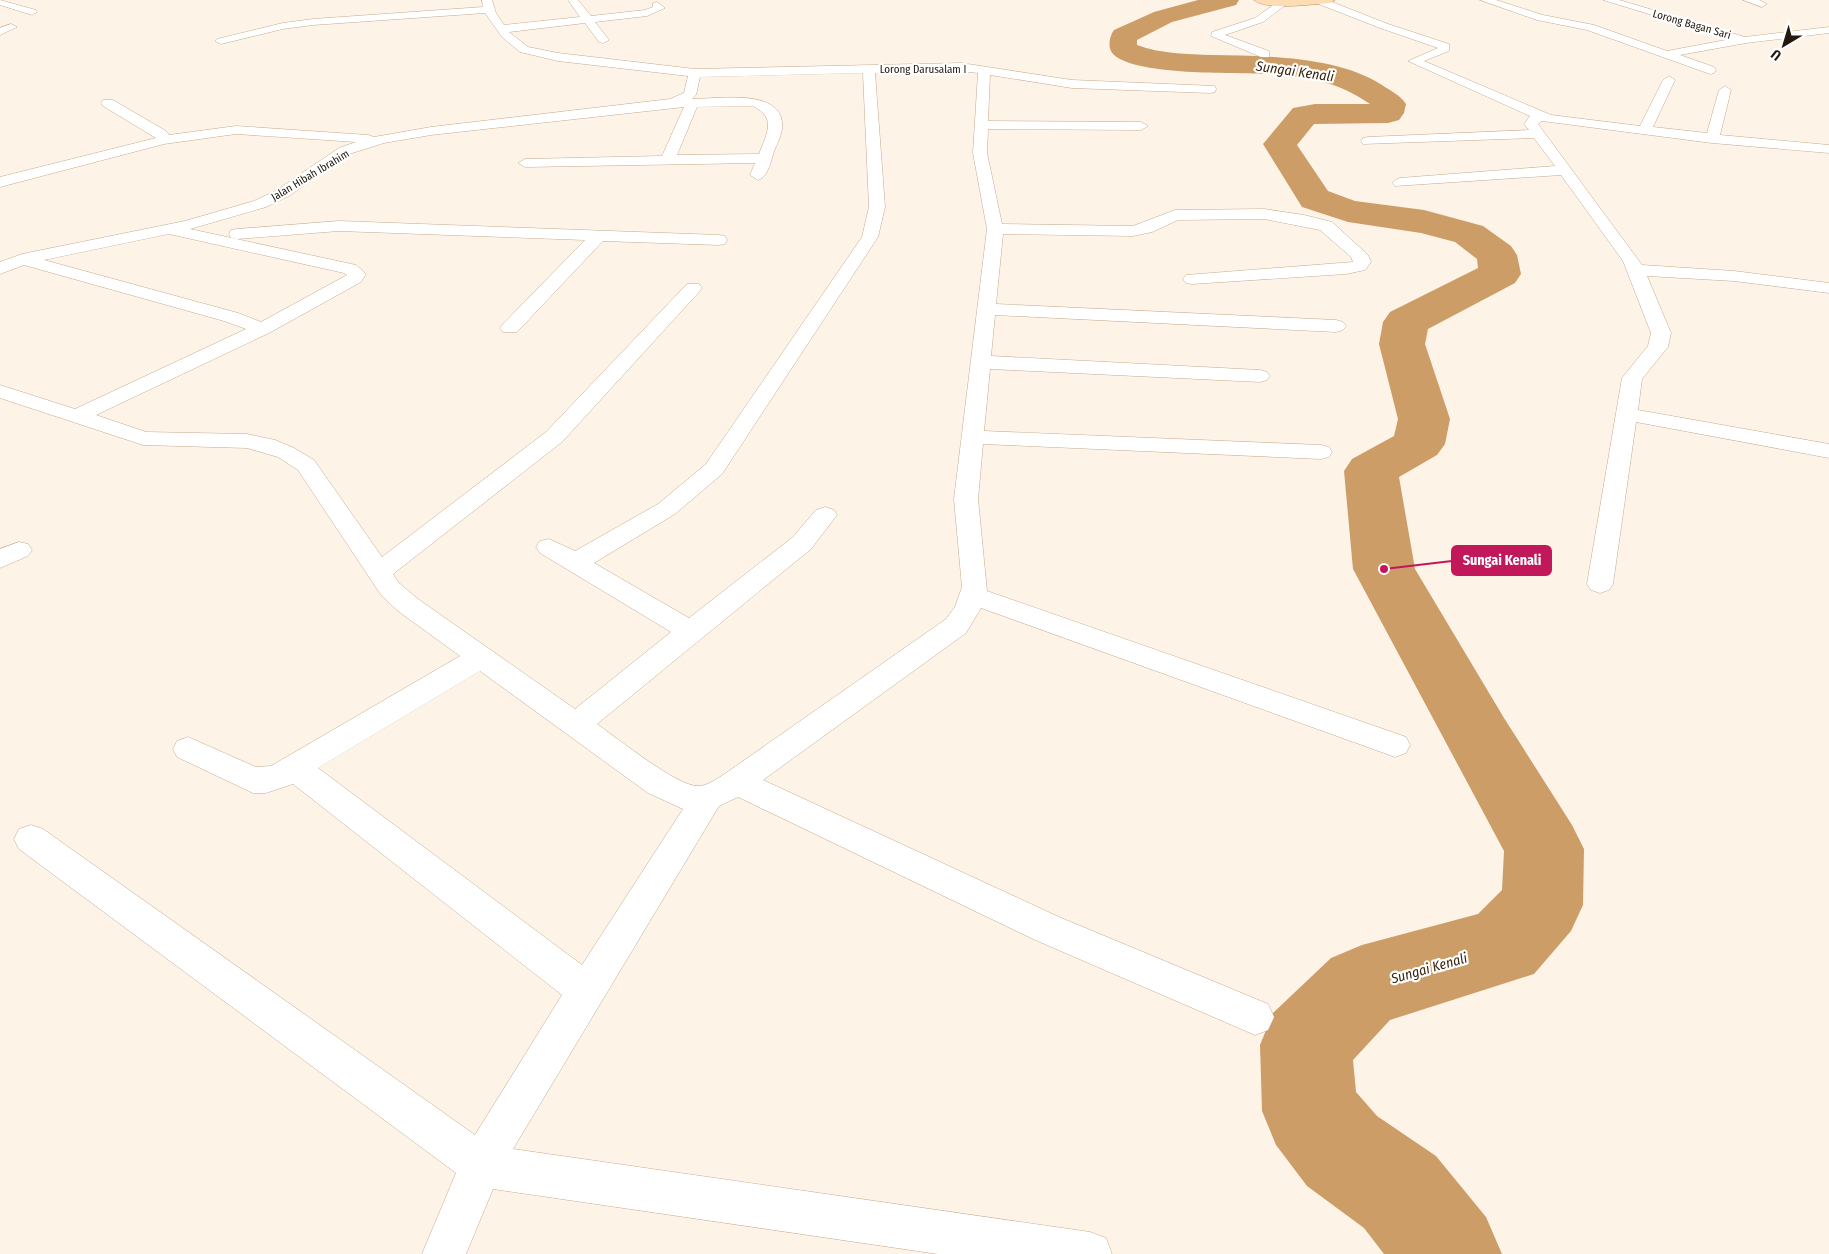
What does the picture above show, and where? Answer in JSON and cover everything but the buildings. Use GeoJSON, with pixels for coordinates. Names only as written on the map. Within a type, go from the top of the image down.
{"type":"FeatureCollection","features":[{"type":"Feature","properties":{"kind":"main road"},"geometry":{"type":"LineString","coordinates":[[1259,0],[1279,2],[1325,0]]}},
{"type":"Feature","properties":{"kind":"street"},"geometry":{"type":"LineString","coordinates":[[0,1],[9,0]]}},
{"type":"Feature","properties":{"kind":"street"},"geometry":{"type":"LineString","coordinates":[[573,0],[586,20],[603,40]]}},
{"type":"Feature","properties":{"kind":"street"},"geometry":{"type":"LineString","coordinates":[[1325,0],[1380,25],[1445,46],[1444,49],[1414,61],[1540,125],[1565,170],[1632,261],[1661,333],[1661,341],[1632,378],[1600,584]]}},
{"type":"Feature","properties":{"kind":"street"},"geometry":{"type":"LineString","coordinates":[[1485,0],[1541,18],[1590,27],[1710,70]]}},
{"type":"Feature","properties":{"kind":"street","name":"Lorong Bagan Sari"},"geometry":{"type":"LineString","coordinates":[[1608,0],[1746,40]]}},
{"type":"Feature","properties":{"kind":"street"},"geometry":{"type":"LineString","coordinates":[[1748,0],[1762,4]]}},
{"type":"Feature","properties":{"kind":"street"},"geometry":{"type":"LineString","coordinates":[[0,1],[32,12]]}},
{"type":"Feature","properties":{"kind":"street"},"geometry":{"type":"LineString","coordinates":[[1266,54],[1216,34],[1259,20],[1279,2]]}},
{"type":"Feature","properties":{"kind":"street"},"geometry":{"type":"LineString","coordinates":[[221,41],[283,26],[488,5]]}},
{"type":"Feature","properties":{"kind":"street","name":"Lorong Darusalam I"},"geometry":{"type":"LineString","coordinates":[[488,5],[511,42],[524,50],[578,59],[695,73],[961,67],[1088,84],[1210,89]]}},
{"type":"Feature","properties":{"kind":"street"},"geometry":{"type":"LineString","coordinates":[[502,29],[654,12],[660,8],[657,5]]}},
{"type":"Feature","properties":{"kind":"street"},"geometry":{"type":"LineString","coordinates":[[0,32],[11,27]]}},
{"type":"Feature","properties":{"kind":"street"},"geometry":{"type":"LineString","coordinates":[[1667,54],[1746,40],[1829,30]]}},
{"type":"Feature","properties":{"kind":"street"},"geometry":{"type":"LineString","coordinates":[[1783,35],[1811,43]]}},
{"type":"Feature","properties":{"kind":"street"},"geometry":{"type":"LineString","coordinates":[[576,562],[695,490],[714,469],[870,237],[878,207],[868,68]]}},
{"type":"Feature","properties":{"kind":"street"},"geometry":{"type":"LineString","coordinates":[[444,1254],[454,1222],[482,1166],[538,1066],[586,991],[722,791],[956,626],[968,608],[975,587],[966,499],[971,437],[995,229],[980,153],[984,71]]}},
{"type":"Feature","properties":{"kind":"street"},"geometry":{"type":"LineString","coordinates":[[673,103],[690,95],[695,73]]}},
{"type":"Feature","properties":{"kind":"street"},"geometry":{"type":"LineString","coordinates":[[1644,131],[1669,80]]}},
{"type":"Feature","properties":{"kind":"street"},"geometry":{"type":"LineString","coordinates":[[1088,84],[1090,100]]}},
{"type":"Feature","properties":{"kind":"street"},"geometry":{"type":"LineString","coordinates":[[1712,139],[1725,90]]}},
{"type":"Feature","properties":{"kind":"street","name":"Jalan Hibah Ibrahim"},"geometry":{"type":"LineString","coordinates":[[0,269],[22,259],[188,225],[260,204],[283,193],[344,151],[382,139],[431,130],[673,103],[744,102],[764,105],[774,116],[775,130],[765,158]]}},
{"type":"Feature","properties":{"kind":"street"},"geometry":{"type":"LineString","coordinates":[[108,103],[161,134],[164,140]]}},
{"type":"Feature","properties":{"kind":"street"},"geometry":{"type":"LineString","coordinates":[[668,160],[692,103]]}},
{"type":"Feature","properties":{"kind":"street"},"geometry":{"type":"LineString","coordinates":[[981,125],[1093,120],[1141,126]]}},
{"type":"Feature","properties":{"kind":"street"},"geometry":{"type":"LineString","coordinates":[[1368,140],[1540,125],[1644,131],[1829,149]]}},
{"type":"Feature","properties":{"kind":"street"},"geometry":{"type":"LineString","coordinates":[[0,182],[164,140],[236,130],[382,139]]}},
{"type":"Feature","properties":{"kind":"street"},"geometry":{"type":"LineString","coordinates":[[525,163],[765,158],[758,175]]}},
{"type":"Feature","properties":{"kind":"street"},"geometry":{"type":"LineString","coordinates":[[1400,183],[1565,170]]}},
{"type":"Feature","properties":{"kind":"street"},"geometry":{"type":"LineString","coordinates":[[995,229],[1133,231],[1146,228],[1175,215],[1264,214],[1304,220],[1326,226],[1359,255],[1362,262],[1359,266],[1346,268],[1192,279]]}},
{"type":"Feature","properties":{"kind":"street"},"geometry":{"type":"LineString","coordinates":[[188,225],[242,234],[339,226],[719,240]]}},
{"type":"Feature","properties":{"kind":"street"},"geometry":{"type":"LineString","coordinates":[[75,417],[262,329],[355,278],[357,274],[350,269],[166,229]]}},
{"type":"Feature","properties":{"kind":"street"},"geometry":{"type":"LineString","coordinates":[[510,328],[599,236]]}},
{"type":"Feature","properties":{"kind":"street"},"geometry":{"type":"LineString","coordinates":[[0,254],[231,317],[262,329]]}},
{"type":"Feature","properties":{"kind":"street"},"geometry":{"type":"LineString","coordinates":[[1636,270],[1734,276],[1829,288]]}},
{"type":"Feature","properties":{"kind":"street"},"geometry":{"type":"LineString","coordinates":[[379,572],[554,437],[693,288]]}},
{"type":"Feature","properties":{"kind":"street"},"geometry":{"type":"LineString","coordinates":[[986,309],[1336,326]]}},
{"type":"Feature","properties":{"kind":"street"},"geometry":{"type":"LineString","coordinates":[[980,362],[1260,376]]}},
{"type":"Feature","properties":{"kind":"street"},"geometry":{"type":"LineString","coordinates":[[0,392],[143,438],[165,441],[237,439],[263,442],[289,452],[306,465],[390,588],[408,605],[659,784],[683,798],[722,791],[1255,1018]]}},
{"type":"Feature","properties":{"kind":"street"},"geometry":{"type":"LineString","coordinates":[[1626,414],[1829,451]]}},
{"type":"Feature","properties":{"kind":"street"},"geometry":{"type":"LineString","coordinates":[[971,437],[1321,452]]}},
{"type":"Feature","properties":{"kind":"street"},"geometry":{"type":"LineString","coordinates":[[576,725],[690,631],[802,543],[814,532],[824,515]]}},
{"type":"Feature","properties":{"kind":"street"},"geometry":{"type":"LineString","coordinates":[[549,547],[690,631]]}},
{"type":"Feature","properties":{"kind":"street"},"geometry":{"type":"LineString","coordinates":[[972,595],[1395,745]]}},
{"type":"Feature","properties":{"kind":"street"},"geometry":{"type":"LineString","coordinates":[[188,749],[253,780],[266,780],[295,768],[482,657]]}},
{"type":"Feature","properties":{"kind":"street"},"geometry":{"type":"LineString","coordinates":[[295,768],[586,991]]}},
{"type":"Feature","properties":{"kind":"street"},"geometry":{"type":"LineString","coordinates":[[31,839],[482,1166],[1090,1254]]}},
{"type":"Feature","properties":{"kind":"waterway","name":"Sungai Kenali"},"geometry":{"type":"LineString","coordinates":[[1227,0],[1163,17],[1123,36],[1124,49],[1143,57],[1181,62],[1268,65],[1320,72],[1357,82],[1390,104],[1388,113],[1304,115],[1280,144],[1315,199],[1348,211],[1424,222],[1469,234],[1497,255],[1500,274],[1406,322],[1402,344],[1424,419],[1418,444],[1371,471],[1384,569],[1478,738],[1544,849],[1542,905],[1504,946],[1362,987],[1306,1045],[1310,1111],[1342,1151],[1400,1192],[1449,1254]]}},
{"type":"Feature","properties":{"kind":"place","name":"Sungai Kenali"},"geometry":{"type":"Point","coordinates":[1384,569]}}]}
